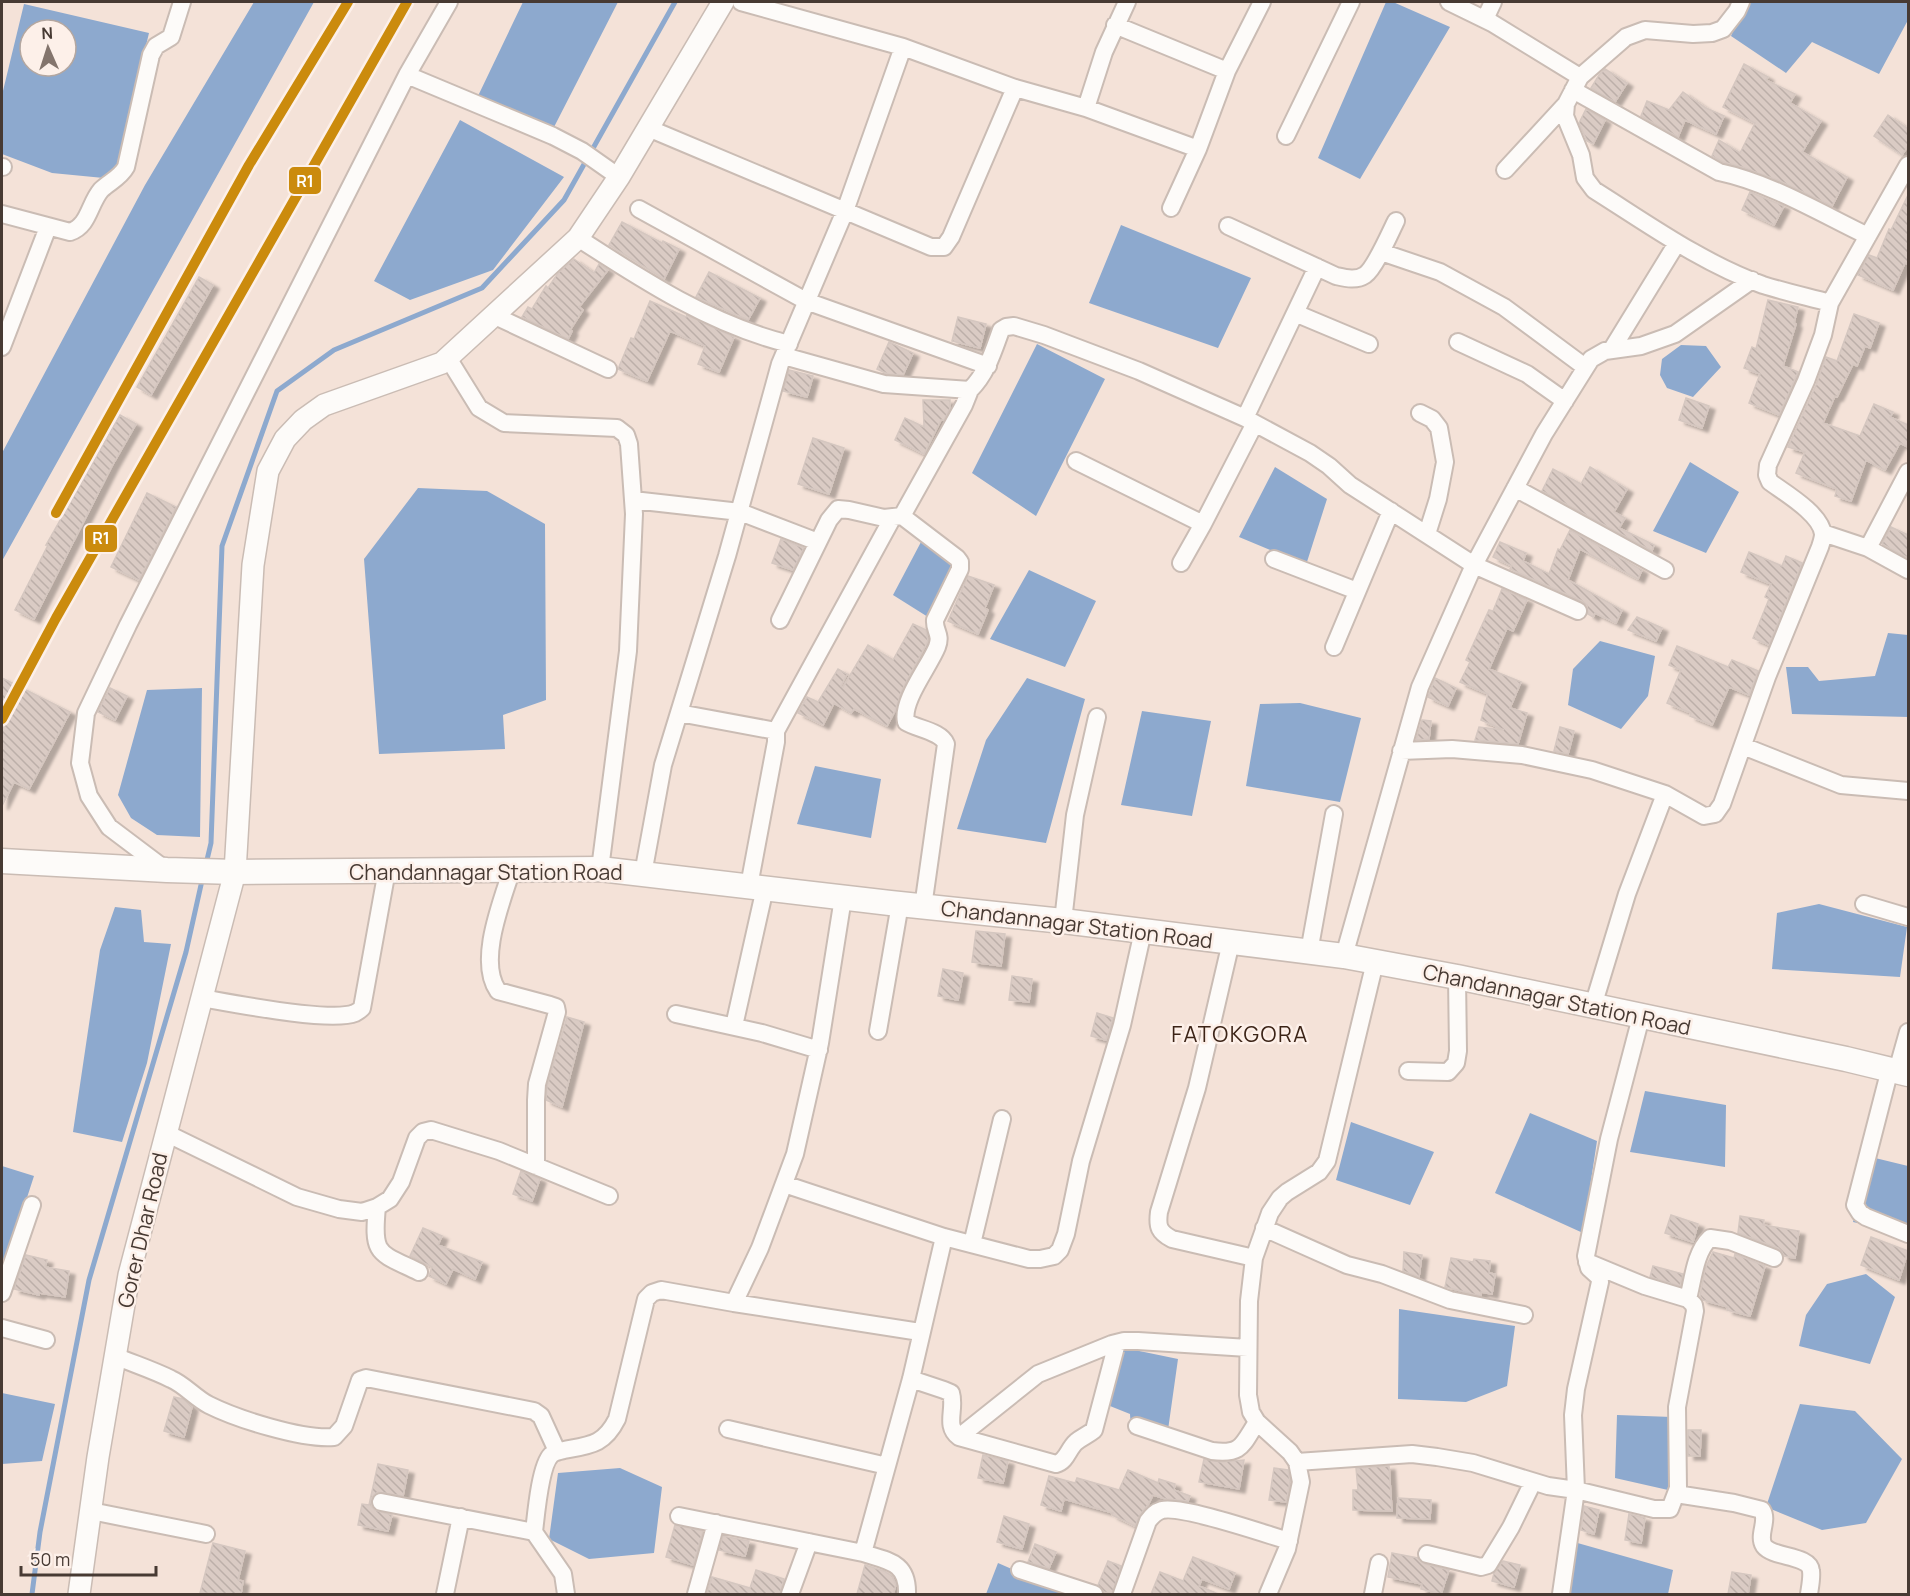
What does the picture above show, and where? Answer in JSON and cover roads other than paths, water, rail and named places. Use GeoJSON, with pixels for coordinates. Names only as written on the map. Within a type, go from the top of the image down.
{"type":"FeatureCollection","features":[{"type":"Feature","properties":{"kind":"main road","name":"Chandannagar Station Road"},"geometry":{"type":"LineString","coordinates":[[2,861],[217,871],[600,868],[1344,956],[1457,977],[1899,1072]]}},
{"type":"Feature","properties":{"kind":"street"},"geometry":{"type":"LineString","coordinates":[[2,214],[70,232],[78,230],[97,195],[122,174],[126,167],[151,55],[156,46],[171,37],[182,2]]}},
{"type":"Feature","properties":{"kind":"street"},"geometry":{"type":"LineString","coordinates":[[167,870],[109,827],[88,796],[80,763],[86,713],[128,625],[407,75],[449,2]]}},
{"type":"Feature","properties":{"kind":"street","name":"Gorer Dhar Road"},"geometry":{"type":"LineString","coordinates":[[79,1594],[129,1275],[202,998],[253,565],[268,471],[285,439],[303,420],[324,405],[442,363],[578,238],[619,177],[723,2]]}},
{"type":"Feature","properties":{"kind":"street"},"geometry":{"type":"LineString","coordinates":[[741,2],[903,47],[1015,88],[1086,108],[1198,148]]}},
{"type":"Feature","properties":{"kind":"street"},"geometry":{"type":"LineString","coordinates":[[1086,108],[1104,52],[1127,2]]}},
{"type":"Feature","properties":{"kind":"street"},"geometry":{"type":"LineString","coordinates":[[1171,208],[1198,148],[1227,71],[1262,2]]}},
{"type":"Feature","properties":{"kind":"street"},"geometry":{"type":"LineString","coordinates":[[1286,135],[1351,2]]}},
{"type":"Feature","properties":{"kind":"street"},"geometry":{"type":"LineString","coordinates":[[1449,2],[1485,19],[1573,90],[1719,172],[1738,176],[1787,197],[1868,236]]}},
{"type":"Feature","properties":{"kind":"street"},"geometry":{"type":"LineString","coordinates":[[1485,19],[1493,2]]}},
{"type":"Feature","properties":{"kind":"street"},"geometry":{"type":"LineString","coordinates":[[1505,171],[1573,90],[1626,37],[1645,30],[1694,34],[1712,33],[1724,29],[1741,2]]}},
{"type":"Feature","properties":{"kind":"street"},"geometry":{"type":"LineString","coordinates":[[1115,25],[1227,71]]}},
{"type":"Feature","properties":{"kind":"street"},"geometry":{"type":"LineString","coordinates":[[643,874],[663,765],[740,512],[786,350],[845,211],[903,47]]}},
{"type":"Feature","properties":{"kind":"street"},"geometry":{"type":"LineString","coordinates":[[407,75],[553,136],[582,151],[619,177]]}},
{"type":"Feature","properties":{"kind":"street"},"geometry":{"type":"LineString","coordinates":[[648,128],[931,247],[944,247],[951,237],[1015,88]]}},
{"type":"Feature","properties":{"kind":"street"},"geometry":{"type":"LineString","coordinates":[[1573,90],[1565,116],[1581,155],[1585,178],[1594,190],[1677,243],[1706,258],[1752,280],[1830,303]]}},
{"type":"Feature","properties":{"kind":"street"},"geometry":{"type":"LineString","coordinates":[[1401,751],[1452,749],[1522,755],[1592,770],[1665,794],[1704,816],[1715,814],[1722,804],[1767,677],[1820,548],[1823,533],[1810,512],[1770,482],[1767,475],[1768,465],[1806,381],[1830,303],[1868,236],[1903,185],[1908,165]]}},
{"type":"Feature","properties":{"kind":"street"},"geometry":{"type":"LineString","coordinates":[[639,209],[806,301],[988,366]]}},
{"type":"Feature","properties":{"kind":"street"},"geometry":{"type":"LineString","coordinates":[[1228,226],[1336,276],[1353,279],[1365,275],[1381,252],[1396,221]]}},
{"type":"Feature","properties":{"kind":"street"},"geometry":{"type":"LineString","coordinates":[[2,347],[48,227]]}},
{"type":"Feature","properties":{"kind":"street"},"geometry":{"type":"LineString","coordinates":[[578,238],[672,297],[786,350],[884,384],[970,390]]}},
{"type":"Feature","properties":{"kind":"street"},"geometry":{"type":"LineString","coordinates":[[1612,349],[1677,243]]}},
{"type":"Feature","properties":{"kind":"street"},"geometry":{"type":"LineString","coordinates":[[1381,252],[1440,272],[1504,307],[1585,367]]}},
{"type":"Feature","properties":{"kind":"street"},"geometry":{"type":"LineString","coordinates":[[1181,563],[1203,524],[1317,267]]}},
{"type":"Feature","properties":{"kind":"street"},"geometry":{"type":"LineString","coordinates":[[1344,956],[1420,687],[1474,565],[1515,488],[1585,367],[1591,359],[1612,349],[1641,346],[1675,334],[1752,280]]}},
{"type":"Feature","properties":{"kind":"street"},"geometry":{"type":"LineString","coordinates":[[1295,313],[1370,344]]}},
{"type":"Feature","properties":{"kind":"street"},"geometry":{"type":"LineString","coordinates":[[495,316],[608,369]]}},
{"type":"Feature","properties":{"kind":"street"},"geometry":{"type":"LineString","coordinates":[[734,1026],[757,887],[776,731],[964,405],[970,390],[988,366],[1001,330],[1006,327],[1014,326],[1044,335],[1139,371],[1249,421],[1310,453],[1350,485],[1474,565],[1578,611]]}},
{"type":"Feature","properties":{"kind":"street"},"geometry":{"type":"LineString","coordinates":[[1458,342],[1527,374],[1565,401]]}},
{"type":"Feature","properties":{"kind":"street"},"geometry":{"type":"LineString","coordinates":[[448,358],[479,408],[504,423],[617,428],[626,435],[629,444],[634,514],[628,651],[600,868]]}},
{"type":"Feature","properties":{"kind":"street"},"geometry":{"type":"LineString","coordinates":[[1420,413],[1432,419],[1439,428],[1445,462],[1438,499],[1427,534]]}},
{"type":"Feature","properties":{"kind":"street"},"geometry":{"type":"LineString","coordinates":[[1076,460],[1203,524]]}},
{"type":"Feature","properties":{"kind":"street"},"geometry":{"type":"LineString","coordinates":[[1868,548],[1908,472]]}},
{"type":"Feature","properties":{"kind":"street"},"geometry":{"type":"LineString","coordinates":[[1515,488],[1665,570]]}},
{"type":"Feature","properties":{"kind":"street"},"geometry":{"type":"LineString","coordinates":[[633,500],[740,512],[818,542]]}},
{"type":"Feature","properties":{"kind":"street"},"geometry":{"type":"LineString","coordinates":[[780,620],[829,520],[838,509],[884,518],[898,516],[960,562],[960,568],[935,620],[934,625],[939,635],[937,647],[912,694],[904,716],[910,725],[939,736],[945,740],[946,744],[911,906],[878,1031]]}},
{"type":"Feature","properties":{"kind":"street"},"geometry":{"type":"LineString","coordinates":[[1334,647],[1391,511]]}},
{"type":"Feature","properties":{"kind":"street"},"geometry":{"type":"LineString","coordinates":[[1823,533],[1868,548],[1908,570]]}},
{"type":"Feature","properties":{"kind":"street"},"geometry":{"type":"LineString","coordinates":[[1274,559],[1357,591]]}},
{"type":"Feature","properties":{"kind":"street"},"geometry":{"type":"LineString","coordinates":[[679,713],[776,731]]}},
{"type":"Feature","properties":{"kind":"street"},"geometry":{"type":"LineString","coordinates":[[1063,921],[1075,816],[1097,717]]}},
{"type":"Feature","properties":{"kind":"street"},"geometry":{"type":"LineString","coordinates":[[1743,746],[1840,785],[1908,791]]}},
{"type":"Feature","properties":{"kind":"street"},"geometry":{"type":"LineString","coordinates":[[1593,1006],[1627,894],[1665,794]]}},
{"type":"Feature","properties":{"kind":"street"},"geometry":{"type":"LineString","coordinates":[[1309,952],[1334,814]]}},
{"type":"Feature","properties":{"kind":"street"},"geometry":{"type":"LineString","coordinates":[[513,869],[499,908],[490,953],[493,984],[498,991],[556,1007],[557,1012],[537,1084],[536,1166]]}},
{"type":"Feature","properties":{"kind":"street"},"geometry":{"type":"LineString","coordinates":[[202,998],[306,1014],[339,1016],[354,1014],[362,1008],[365,996],[387,870]]}},
{"type":"Feature","properties":{"kind":"street"},"geometry":{"type":"LineString","coordinates":[[734,1303],[760,1248],[795,1154],[819,1050],[843,898]]}},
{"type":"Feature","properties":{"kind":"street"},"geometry":{"type":"LineString","coordinates":[[1864,904],[1908,917]]}},
{"type":"Feature","properties":{"kind":"street"},"geometry":{"type":"LineString","coordinates":[[784,1184],[944,1237],[1029,1259],[1054,1256],[1060,1250],[1066,1234],[1081,1161],[1122,1025],[1143,931]]}},
{"type":"Feature","properties":{"kind":"street"},"geometry":{"type":"LineString","coordinates":[[1232,942],[1197,1088],[1158,1225],[1162,1233],[1172,1239],[1254,1258]]}},
{"type":"Feature","properties":{"kind":"street"},"geometry":{"type":"LineString","coordinates":[[1268,1594],[1289,1542],[1301,1482],[1297,1462],[1290,1452],[1257,1422],[1251,1412],[1248,1395],[1248,1348],[1249,1301],[1254,1258],[1270,1213],[1280,1198],[1319,1172],[1327,1161],[1375,962]]}},
{"type":"Feature","properties":{"kind":"street"},"geometry":{"type":"LineString","coordinates":[[1408,1071],[1448,1072],[1456,1063],[1457,977]]}},
{"type":"Feature","properties":{"kind":"street"},"geometry":{"type":"LineString","coordinates":[[676,1014],[762,1033],[819,1050]]}},
{"type":"Feature","properties":{"kind":"street"},"geometry":{"type":"LineString","coordinates":[[1561,1594],[1576,1490],[1573,1415],[1576,1389],[1600,1282],[1599,1277],[1589,1268],[1586,1256],[1609,1139],[1641,1017]]}},
{"type":"Feature","properties":{"kind":"street"},"geometry":{"type":"LineString","coordinates":[[1908,1032],[1899,1072],[1855,1205],[1866,1217],[1908,1234]]}},
{"type":"Feature","properties":{"kind":"street"},"geometry":{"type":"LineString","coordinates":[[972,1244],[1002,1119]]}},
{"type":"Feature","properties":{"kind":"street"},"geometry":{"type":"LineString","coordinates":[[166,1132],[297,1197],[339,1209],[362,1212],[377,1208],[390,1199],[400,1182],[417,1138],[423,1132],[431,1130],[499,1151],[609,1196]]}},
{"type":"Feature","properties":{"kind":"street"},"geometry":{"type":"LineString","coordinates":[[2,1293],[32,1205]]}},
{"type":"Feature","properties":{"kind":"street"},"geometry":{"type":"LineString","coordinates":[[377,1208],[375,1235],[383,1254],[419,1272]]}},
{"type":"Feature","properties":{"kind":"street"},"geometry":{"type":"LineString","coordinates":[[1264,1228],[1337,1261],[1382,1274],[1450,1300],[1524,1315]]}},
{"type":"Feature","properties":{"kind":"street"},"geometry":{"type":"LineString","coordinates":[[863,1553],[910,1379],[944,1237]]}},
{"type":"Feature","properties":{"kind":"street"},"geometry":{"type":"LineString","coordinates":[[1688,1299],[1700,1253],[1704,1243],[1710,1238],[1730,1241],[1774,1258]]}},
{"type":"Feature","properties":{"kind":"street"},"geometry":{"type":"LineString","coordinates":[[1297,1462],[1412,1454],[1473,1463],[1548,1486],[1576,1490],[1654,1509],[1670,1509],[1678,1488],[1677,1407],[1695,1311],[1694,1305],[1688,1299],[1645,1286],[1587,1262]]}},
{"type":"Feature","properties":{"kind":"street"},"geometry":{"type":"LineString","coordinates":[[566,1594],[563,1574],[534,1532],[543,1470],[550,1455],[557,1451],[598,1442],[610,1432],[616,1419],[646,1299],[652,1293],[661,1290],[920,1332]]}},
{"type":"Feature","properties":{"kind":"street"},"geometry":{"type":"LineString","coordinates":[[2,1328],[46,1340]]}},
{"type":"Feature","properties":{"kind":"street"},"geometry":{"type":"LineString","coordinates":[[959,1437],[1038,1374],[1117,1343],[1138,1341],[1248,1348]]}},
{"type":"Feature","properties":{"kind":"street"},"geometry":{"type":"LineString","coordinates":[[910,1379],[951,1394],[953,1400],[951,1424],[953,1432],[959,1437],[1056,1464],[1061,1463],[1074,1443],[1094,1430],[1117,1343]]}},
{"type":"Feature","properties":{"kind":"street"},"geometry":{"type":"LineString","coordinates":[[115,1356],[173,1380],[208,1405],[285,1431],[325,1438],[334,1437],[344,1426],[360,1380],[366,1378],[534,1411],[541,1416],[557,1451]]}},
{"type":"Feature","properties":{"kind":"street"},"geometry":{"type":"LineString","coordinates":[[1137,1426],[1222,1453],[1239,1449],[1257,1422]]}},
{"type":"Feature","properties":{"kind":"street"},"geometry":{"type":"LineString","coordinates":[[728,1429],[887,1466]]}},
{"type":"Feature","properties":{"kind":"street"},"geometry":{"type":"LineString","coordinates":[[1427,1554],[1481,1567],[1488,1565],[1511,1527],[1533,1482]]}},
{"type":"Feature","properties":{"kind":"street"},"geometry":{"type":"LineString","coordinates":[[1676,1494],[1762,1510],[1765,1514],[1762,1543],[1772,1551],[1809,1565],[1811,1571],[1809,1594]]}},
{"type":"Feature","properties":{"kind":"street"},"geometry":{"type":"LineString","coordinates":[[381,1502],[534,1532]]}},
{"type":"Feature","properties":{"kind":"street"},"geometry":{"type":"LineString","coordinates":[[1122,1594],[1148,1521],[1155,1513],[1164,1509],[1204,1516],[1289,1542]]}},
{"type":"Feature","properties":{"kind":"street"},"geometry":{"type":"LineString","coordinates":[[91,1511],[206,1534]]}},
{"type":"Feature","properties":{"kind":"street"},"geometry":{"type":"LineString","coordinates":[[679,1516],[863,1553],[889,1561],[903,1570],[907,1583],[907,1594]]}},
{"type":"Feature","properties":{"kind":"street"},"geometry":{"type":"LineString","coordinates":[[445,1594],[461,1517]]}},
{"type":"Feature","properties":{"kind":"street"},"geometry":{"type":"LineString","coordinates":[[696,1594],[716,1523]]}},
{"type":"Feature","properties":{"kind":"street"},"geometry":{"type":"LineString","coordinates":[[790,1594],[809,1542]]}},
{"type":"Feature","properties":{"kind":"street"},"geometry":{"type":"LineString","coordinates":[[1373,1594],[1379,1563]]}},
{"type":"Feature","properties":{"kind":"street"},"geometry":{"type":"LineString","coordinates":[[1020,1570],[1094,1594]]}},
{"type":"Feature","properties":{"kind":"water"},"geometry":{"type":"Polygon","coordinates":[[[254,2],[314,2],[2,561],[2,453],[145,185],[254,2]]]}},
{"type":"Feature","properties":{"kind":"water"},"geometry":{"type":"Polygon","coordinates":[[[523,2],[618,2],[553,129],[478,96],[523,2]]]}},
{"type":"Feature","properties":{"kind":"water"},"geometry":{"type":"Polygon","coordinates":[[[1386,2],[1393,2],[1450,27],[1360,179],[1318,158],[1386,2]]]}},
{"type":"Feature","properties":{"kind":"water"},"geometry":{"type":"Polygon","coordinates":[[[1746,2],[1908,2],[1908,20],[1879,74],[1812,42],[1786,73],[1731,36],[1746,2]]]}},
{"type":"Feature","properties":{"kind":"water"},"geometry":{"type":"Polygon","coordinates":[[[24,4],[149,33],[114,179],[52,173],[2,154],[2,95],[18,29],[18,78],[78,78],[78,18],[21,18],[24,4]]]}},
{"type":"Feature","properties":{"kind":"water"},"geometry":{"type":"Polygon","coordinates":[[[460,120],[564,177],[493,270],[410,300],[374,281],[460,120]]]}},
{"type":"Feature","properties":{"kind":"water"},"geometry":{"type":"Polygon","coordinates":[[[1121,225],[1251,278],[1218,348],[1089,303],[1121,225]]]}},
{"type":"Feature","properties":{"kind":"water"},"geometry":{"type":"Polygon","coordinates":[[[1037,344],[1105,379],[1036,516],[972,473],[1037,344]]]}},
{"type":"Feature","properties":{"kind":"water"},"geometry":{"type":"Polygon","coordinates":[[[1681,345],[1706,346],[1721,367],[1693,397],[1667,388],[1660,375],[1662,359],[1681,345]]]}},
{"type":"Feature","properties":{"kind":"water"},"geometry":{"type":"Polygon","coordinates":[[[1690,462],[1739,492],[1706,553],[1653,531],[1690,462]]]}},
{"type":"Feature","properties":{"kind":"water"},"geometry":{"type":"Polygon","coordinates":[[[1275,467],[1327,499],[1306,565],[1239,537],[1275,467]]]}},
{"type":"Feature","properties":{"kind":"water"},"geometry":{"type":"Polygon","coordinates":[[[418,488],[487,491],[545,524],[546,700],[503,715],[505,749],[379,754],[364,559],[418,488]]]}},
{"type":"Feature","properties":{"kind":"water"},"geometry":{"type":"Polygon","coordinates":[[[921,542],[956,567],[928,617],[893,595],[921,542]]]}},
{"type":"Feature","properties":{"kind":"water"},"geometry":{"type":"Polygon","coordinates":[[[1029,570],[1096,601],[1065,667],[990,639],[1029,570]]]}},
{"type":"Feature","properties":{"kind":"water"},"geometry":{"type":"Polygon","coordinates":[[[1888,633],[1908,635],[1908,717],[1792,714],[1786,667],[1808,667],[1819,681],[1875,676],[1888,633]]]}},
{"type":"Feature","properties":{"kind":"water"},"geometry":{"type":"Polygon","coordinates":[[[1600,641],[1655,656],[1648,696],[1621,729],[1568,705],[1573,669],[1600,641]]]}},
{"type":"Feature","properties":{"kind":"water"},"geometry":{"type":"Polygon","coordinates":[[[1027,678],[1085,699],[1046,843],[957,829],[986,740],[1027,678]]]}},
{"type":"Feature","properties":{"kind":"water"},"geometry":{"type":"Polygon","coordinates":[[[202,688],[200,837],[157,835],[131,818],[118,795],[147,690],[202,688]]]}},
{"type":"Feature","properties":{"kind":"water"},"geometry":{"type":"Polygon","coordinates":[[[1300,703],[1361,718],[1340,802],[1246,786],[1260,704],[1300,703]]]}},
{"type":"Feature","properties":{"kind":"water"},"geometry":{"type":"Polygon","coordinates":[[[1142,711],[1211,721],[1192,816],[1121,805],[1142,711]]]}},
{"type":"Feature","properties":{"kind":"water"},"geometry":{"type":"Polygon","coordinates":[[[815,766],[881,779],[871,838],[797,824],[815,766]]]}},
{"type":"Feature","properties":{"kind":"water"},"geometry":{"type":"Polygon","coordinates":[[[1819,904],[1907,927],[1900,977],[1772,969],[1777,913],[1819,904]]]}},
{"type":"Feature","properties":{"kind":"water"},"geometry":{"type":"Polygon","coordinates":[[[115,907],[141,910],[144,942],[171,944],[147,1063],[122,1142],[73,1132],[100,950],[115,907]]]}},
{"type":"Feature","properties":{"kind":"water"},"geometry":{"type":"Polygon","coordinates":[[[1645,1091],[1726,1105],[1725,1167],[1630,1152],[1645,1091]]]}},
{"type":"Feature","properties":{"kind":"water"},"geometry":{"type":"Polygon","coordinates":[[[1530,1113],[1597,1141],[1583,1233],[1495,1193],[1530,1113]]]}},
{"type":"Feature","properties":{"kind":"water"},"geometry":{"type":"Polygon","coordinates":[[[1351,1122],[1434,1152],[1410,1205],[1336,1180],[1351,1122]]]}},
{"type":"Feature","properties":{"kind":"water"},"geometry":{"type":"Polygon","coordinates":[[[1871,1157],[1908,1166],[1908,1234],[1853,1222],[1871,1157]]]}},
{"type":"Feature","properties":{"kind":"water"},"geometry":{"type":"Polygon","coordinates":[[[2,1166],[34,1176],[2,1275],[2,1166]]]}},
{"type":"Feature","properties":{"kind":"water"},"geometry":{"type":"Polygon","coordinates":[[[1866,1274],[1895,1297],[1870,1364],[1799,1346],[1806,1315],[1827,1284],[1866,1274]]]}},
{"type":"Feature","properties":{"kind":"water"},"geometry":{"type":"Polygon","coordinates":[[[1399,1309],[1515,1326],[1507,1386],[1466,1402],[1398,1399],[1399,1309]]]}},
{"type":"Feature","properties":{"kind":"water"},"geometry":{"type":"Polygon","coordinates":[[[1120,1347],[1178,1359],[1167,1437],[1131,1429],[1130,1414],[1105,1404],[1120,1347]]]}},
{"type":"Feature","properties":{"kind":"water"},"geometry":{"type":"Polygon","coordinates":[[[2,1393],[55,1404],[42,1461],[2,1464],[2,1393]]]}},
{"type":"Feature","properties":{"kind":"water"},"geometry":{"type":"Polygon","coordinates":[[[1800,1404],[1855,1411],[1902,1459],[1866,1523],[1822,1530],[1766,1507],[1800,1404]]]}},
{"type":"Feature","properties":{"kind":"water"},"geometry":{"type":"Polygon","coordinates":[[[1617,1415],[1672,1417],[1668,1490],[1615,1478],[1617,1415]]]}},
{"type":"Feature","properties":{"kind":"water"},"geometry":{"type":"Polygon","coordinates":[[[620,1468],[662,1487],[654,1553],[589,1559],[549,1539],[558,1473],[620,1468]]]}},
{"type":"Feature","properties":{"kind":"water"},"geometry":{"type":"Polygon","coordinates":[[[1574,1542],[1673,1570],[1668,1594],[1561,1594],[1574,1542]]]}},
{"type":"Feature","properties":{"kind":"water"},"geometry":{"type":"Polygon","coordinates":[[[998,1563],[1068,1594],[986,1594],[998,1563]]]}},
{"type":"Feature","properties":{"kind":"waterway"},"geometry":{"type":"LineString","coordinates":[[206,864],[211,843],[222,546],[277,391],[334,350],[482,288],[564,200],[675,2]]}},
{"type":"Feature","properties":{"kind":"waterway"},"geometry":{"type":"LineString","coordinates":[[32,1594],[40,1532],[89,1280],[186,952],[203,876]]}},
{"type":"Feature","properties":{"kind":"district","name":"FATOKGORA"},"geometry":{"type":"Point","coordinates":[1240,1034]}}]}
